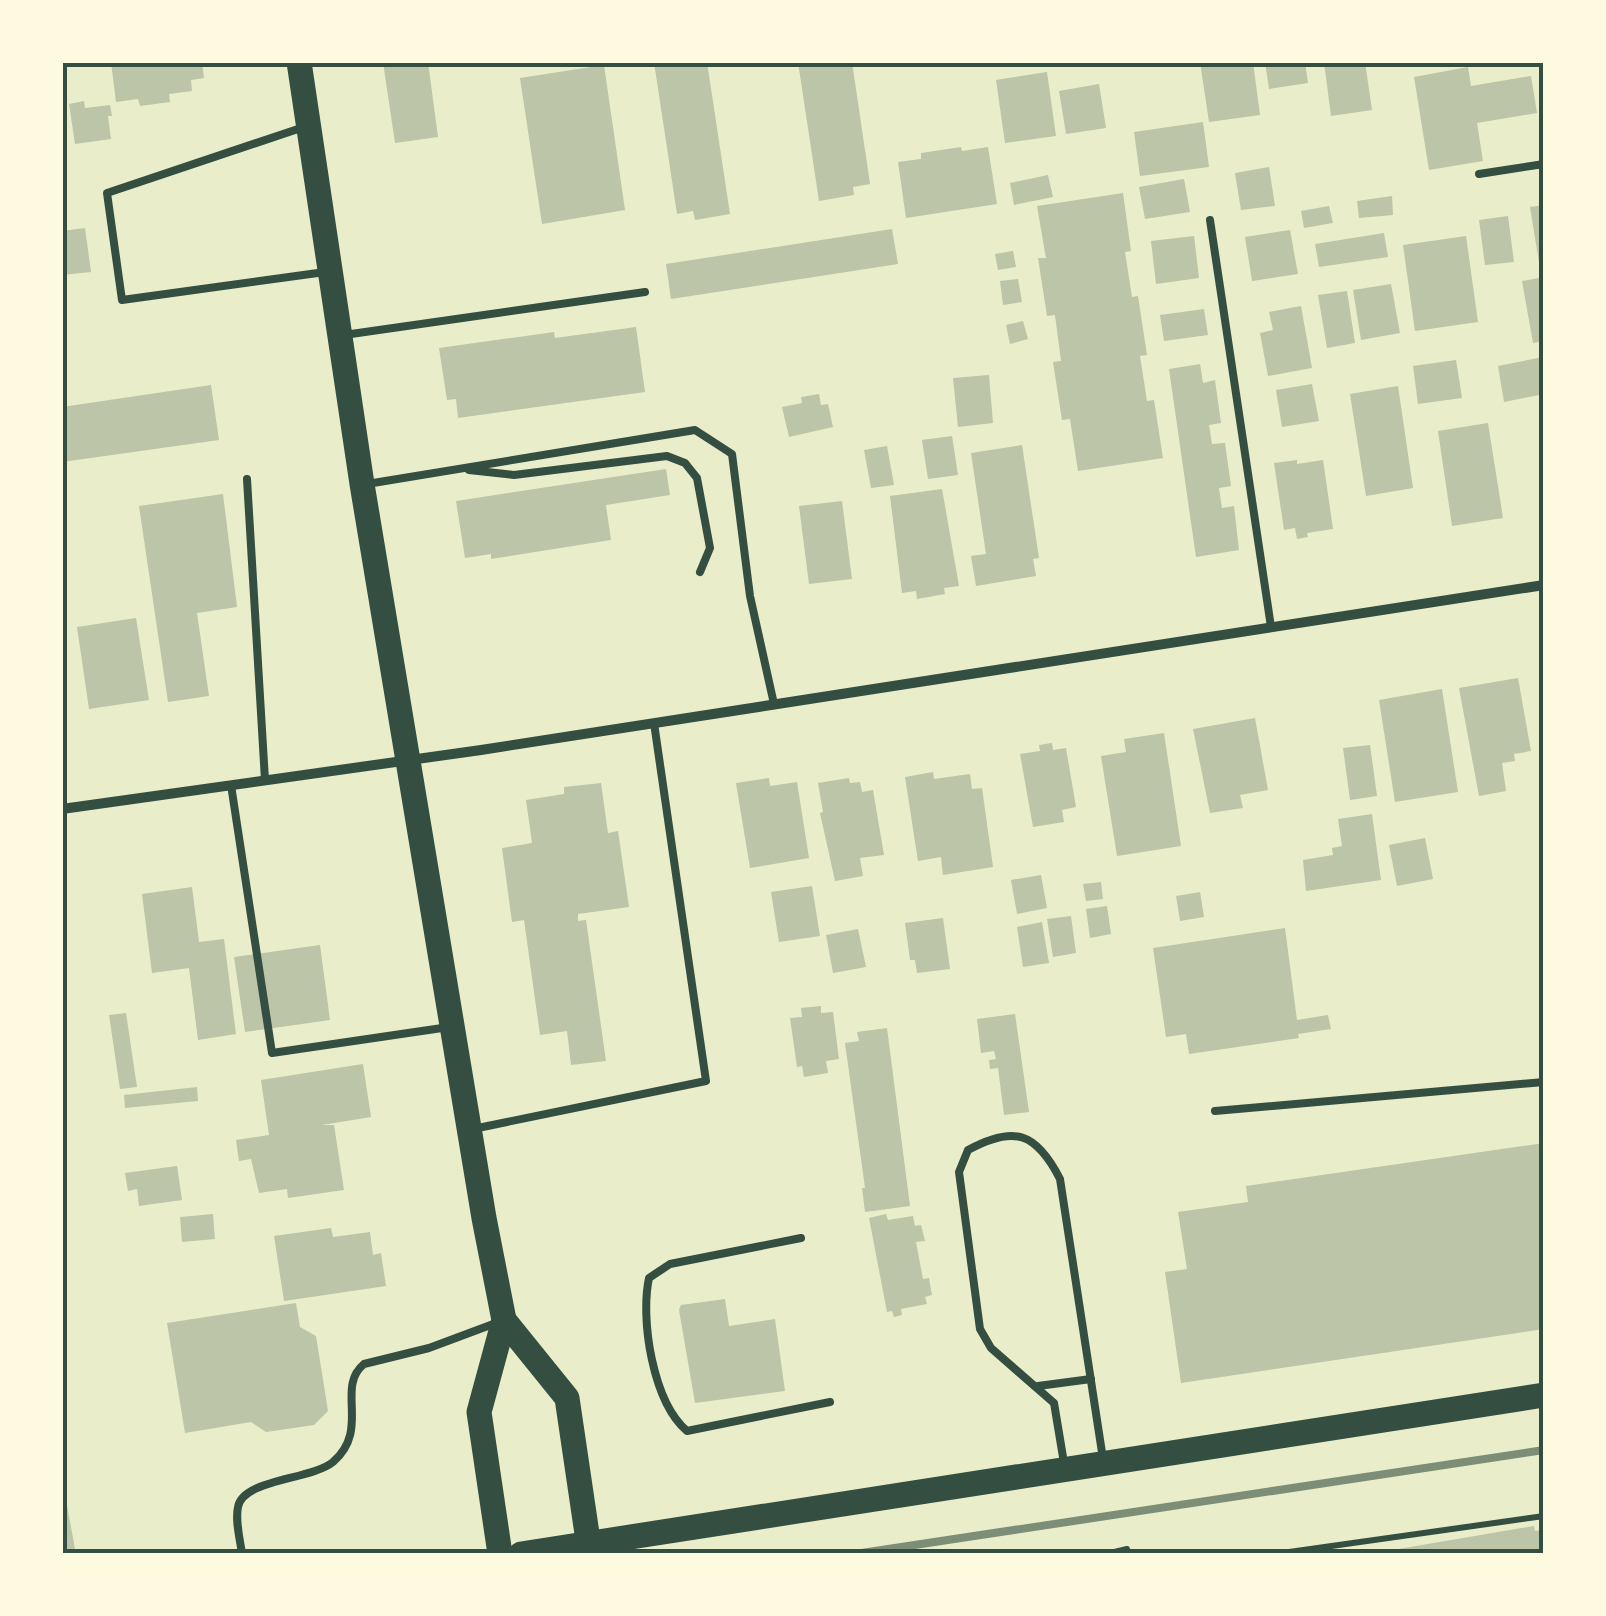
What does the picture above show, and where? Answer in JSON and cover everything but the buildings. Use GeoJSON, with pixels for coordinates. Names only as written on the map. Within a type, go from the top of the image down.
{"type":"FeatureCollection","features":[{"type":"Feature","properties":{"kind":"main road"},"geometry":{"type":"LineString","coordinates":[[299,62],[362,484],[504,1320],[479,1412],[500,1554]]}},
{"type":"Feature","properties":{"kind":"main road"},"geometry":{"type":"LineString","coordinates":[[504,1320],[567,1398],[589,1549]]}},
{"type":"Feature","properties":{"kind":"main road"},"geometry":{"type":"LineString","coordinates":[[520,1554],[589,1549],[1544,1395]]}},
{"type":"Feature","properties":{"kind":"street"},"geometry":{"type":"LineString","coordinates":[[62,809],[408,761],[1544,584]]}},
{"type":"Feature","properties":{"kind":"lane"},"geometry":{"type":"LineString","coordinates":[[308,126],[107,193],[122,300],[330,271]]}},
{"type":"Feature","properties":{"kind":"lane"},"geometry":{"type":"LineString","coordinates":[[1479,174],[1544,164]]}},
{"type":"Feature","properties":{"kind":"lane"},"geometry":{"type":"LineString","coordinates":[[1210,220],[1271,626]]}},
{"type":"Feature","properties":{"kind":"lane"},"geometry":{"type":"LineString","coordinates":[[340,335],[646,292]]}},
{"type":"Feature","properties":{"kind":"lane"},"geometry":{"type":"LineString","coordinates":[[362,484],[695,430],[732,454],[750,596],[774,704]]}},
{"type":"Feature","properties":{"kind":"lane"},"geometry":{"type":"LineString","coordinates":[[456,469],[514,475],[668,456],[685,463],[697,478],[710,548],[700,572]]}},
{"type":"Feature","properties":{"kind":"lane"},"geometry":{"type":"LineString","coordinates":[[248,478],[265,780]]}},
{"type":"Feature","properties":{"kind":"lane"},"geometry":{"type":"LineString","coordinates":[[469,1130],[706,1081],[654,723]]}},
{"type":"Feature","properties":{"kind":"lane"},"geometry":{"type":"LineString","coordinates":[[231,785],[272,1053],[452,1027]]}},
{"type":"Feature","properties":{"kind":"lane"},"geometry":{"type":"LineString","coordinates":[[1215,1111],[1544,1082]]}},
{"type":"Feature","properties":{"kind":"lane"},"geometry":{"type":"LineString","coordinates":[[1066,1470],[1054,1402],[991,1348],[980,1329],[959,1172],[968,1150],[994,1136],[1024,1136],[1047,1153],[1060,1179],[1104,1464]]}},
{"type":"Feature","properties":{"kind":"lane"},"geometry":{"type":"LineString","coordinates":[[801,1238],[670,1264],[650,1278],[644,1301],[656,1376],[672,1418],[687,1430],[830,1402]]}},
{"type":"Feature","properties":{"kind":"lane"},"geometry":{"type":"LineString","coordinates":[[242,1554],[236,1510],[240,1498],[250,1490],[314,1473],[332,1462],[348,1443],[354,1421],[351,1379],[355,1370],[364,1364],[430,1348],[504,1320]]}},
{"type":"Feature","properties":{"kind":"lane"},"geometry":{"type":"LineString","coordinates":[[1038,1386],[1091,1379]]}},
{"type":"Feature","properties":{"kind":"path"},"geometry":{"type":"LineString","coordinates":[[1275,1554],[1544,1516]]}},
{"type":"Feature","properties":{"kind":"path"},"geometry":{"type":"LineString","coordinates":[[1106,1554],[1127,1549]]}},
{"type":"Feature","properties":{"kind":"railway"},"geometry":{"type":"LineString","coordinates":[[855,1554],[1544,1450]]}}]}
